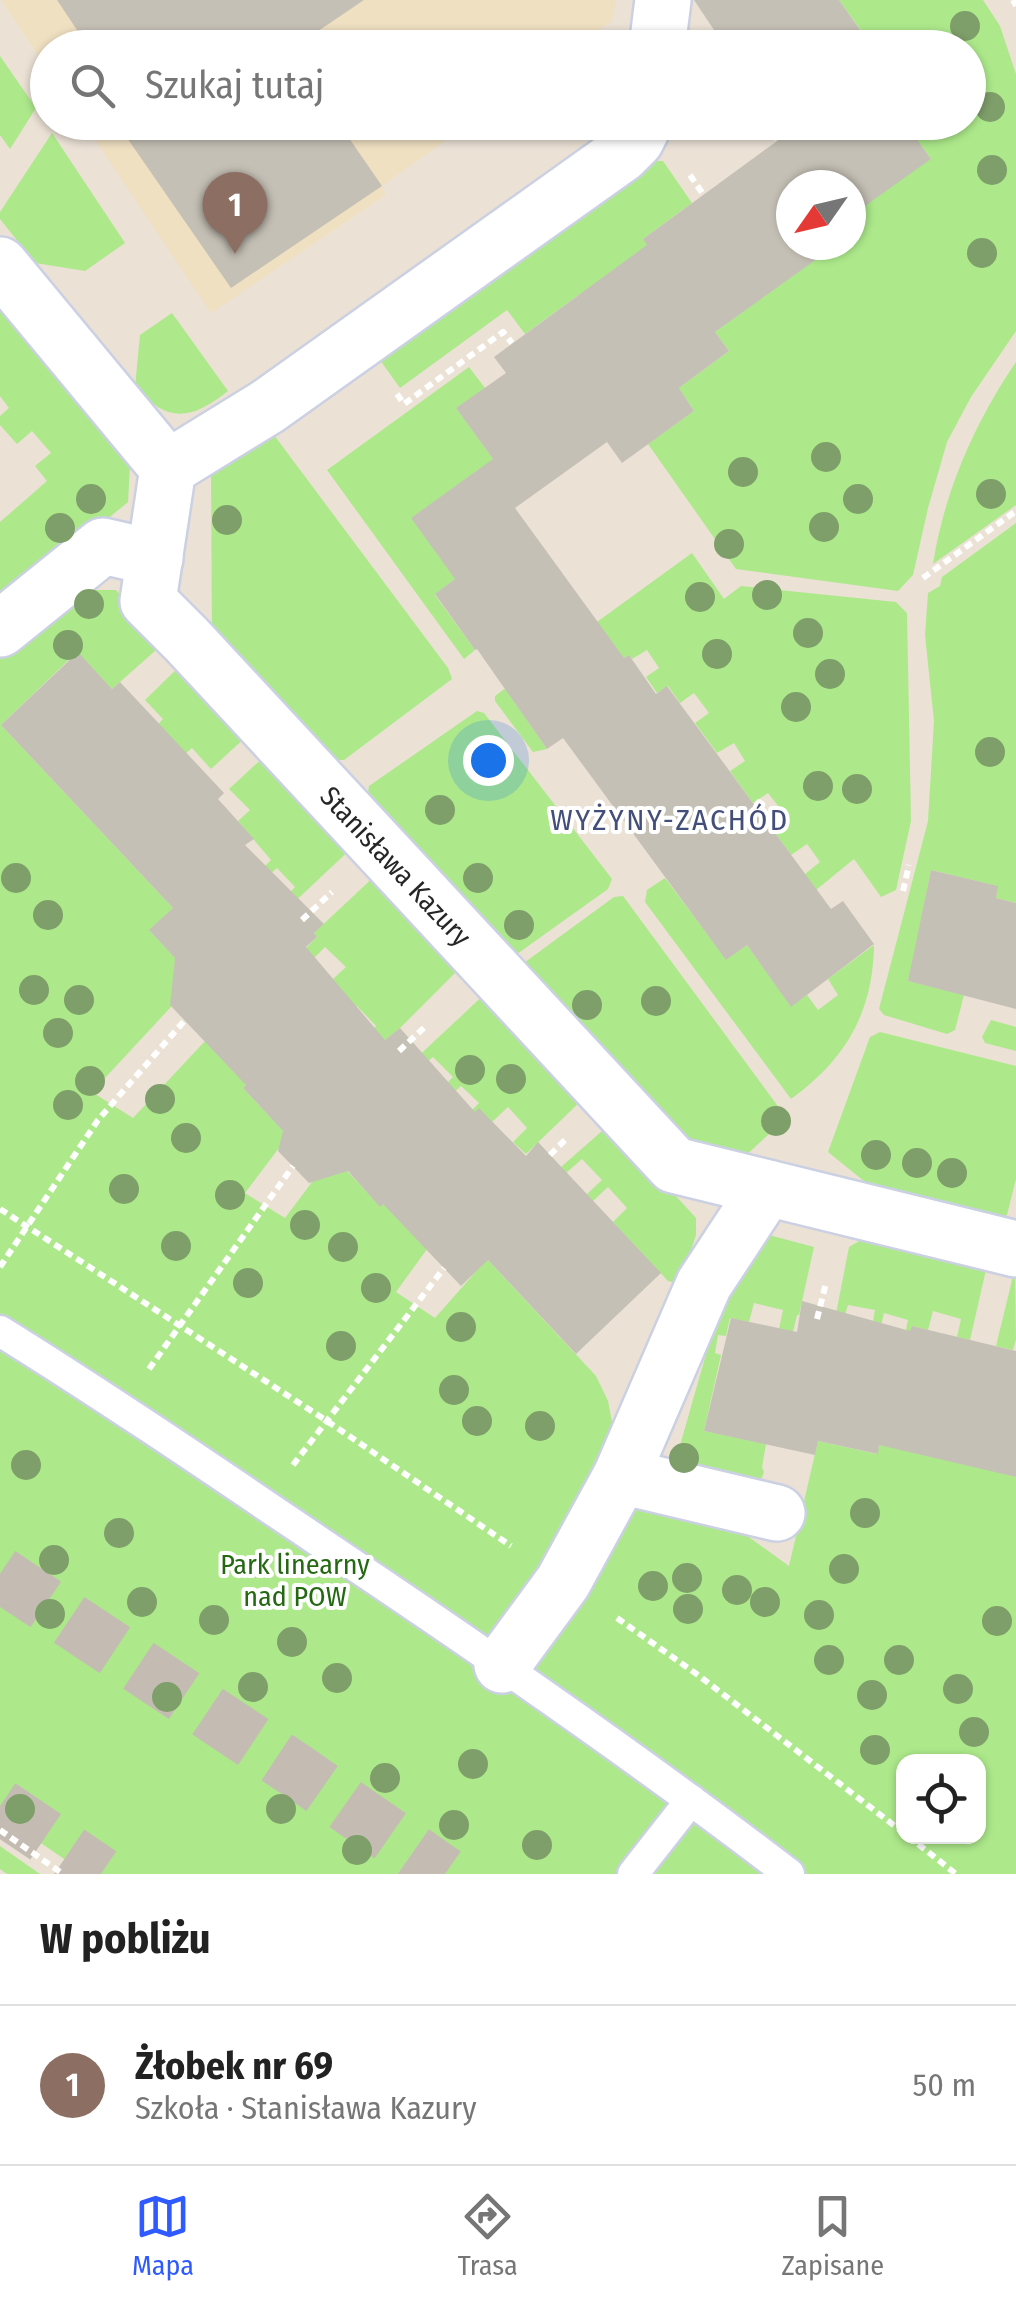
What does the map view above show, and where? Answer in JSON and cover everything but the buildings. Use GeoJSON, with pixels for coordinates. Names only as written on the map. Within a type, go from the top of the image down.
{"type":"FeatureCollection","features":[{"type":"Feature","properties":{"kind":"street"},"geometry":{"type":"LineString","coordinates":[[659,30],[662,0]]}},
{"type":"Feature","properties":{"kind":"street"},"geometry":{"type":"LineString","coordinates":[[0,266],[168,468],[266,407],[622,154],[636,140]]}},
{"type":"Feature","properties":{"kind":"street","name":"Stanisława Kazury"},"geometry":{"type":"LineString","coordinates":[[168,468],[148,601],[674,1165],[1016,1248]]}},
{"type":"Feature","properties":{"kind":"street"},"geometry":{"type":"LineString","coordinates":[[0,629],[103,546],[156,558]]}},
{"type":"Feature","properties":{"kind":"street"},"geometry":{"type":"LineString","coordinates":[[502,1665],[564,1582],[621,1476],[704,1284],[766,1188]]}},
{"type":"Feature","properties":{"kind":"street"},"geometry":{"type":"LineString","coordinates":[[621,1476],[777,1513]]}},
{"type":"Feature","properties":{"kind":"lane"},"geometry":{"type":"LineString","coordinates":[[0,1331],[502,1665],[631,1754],[789,1874]]}},
{"type":"Feature","properties":{"kind":"lane"},"geometry":{"type":"LineString","coordinates":[[633,1874],[691,1800]]}},
{"type":"Feature","properties":{"kind":"path"},"geometry":{"type":"LineString","coordinates":[[923,578],[1016,510]]}},
{"type":"Feature","properties":{"kind":"path"},"geometry":{"type":"LineString","coordinates":[[903,891],[909,864]]}},
{"type":"Feature","properties":{"kind":"path"},"geometry":{"type":"LineString","coordinates":[[302,920],[332,892]]}},
{"type":"Feature","properties":{"kind":"path"},"geometry":{"type":"LineString","coordinates":[[0,1267],[98,1120],[185,1020]]}},
{"type":"Feature","properties":{"kind":"path"},"geometry":{"type":"LineString","coordinates":[[399,1051],[427,1025]]}},
{"type":"Feature","properties":{"kind":"path"},"geometry":{"type":"LineString","coordinates":[[550,1154],[561,1144]]}},
{"type":"Feature","properties":{"kind":"path"},"geometry":{"type":"LineString","coordinates":[[120,1410],[293,1166]]}},
{"type":"Feature","properties":{"kind":"path"},"geometry":{"type":"LineString","coordinates":[[0,1209],[326,1421],[564,1582],[698,1675],[896,1827]]}},
{"type":"Feature","properties":{"kind":"path"},"geometry":{"type":"LineString","coordinates":[[263,1504],[444,1268]]}},
{"type":"Feature","properties":{"kind":"path"},"geometry":{"type":"LineString","coordinates":[[817,1319],[826,1283]]}},
{"type":"Feature","properties":{"kind":"path"},"geometry":{"type":"LineString","coordinates":[[0,1830],[63,1874]]}},
{"type":"Feature","properties":{"kind":"path"},"geometry":{"type":"LineString","coordinates":[[918,1844],[956,1874]]}},
{"type":"Feature","properties":{"kind":"shaded area"},"geometry":{"type":"Polygon","coordinates":[[[1,0],[616,0],[612,21],[599,30],[30,30],[30,44],[1,0]]]}},
{"type":"Feature","properties":{"kind":"shaded area"},"geometry":{"type":"Polygon","coordinates":[[[95,140],[446,140],[382,186],[386,195],[211,313],[95,140]]]}},
{"type":"Feature","properties":{"kind":"green space"},"geometry":{"type":"Polygon","coordinates":[[[839,0],[983,0],[1000,26],[1016,74],[1016,331],[971,397],[947,442],[913,575],[898,591],[736,569],[648,444],[694,411],[679,388],[729,351],[715,332],[815,260],[866,260],[866,192],[931,159],[918,140],[986,140],[986,30],[861,30],[839,0]]]}},
{"type":"Feature","properties":{"kind":"green space"},"geometry":{"type":"Polygon","coordinates":[[[0,56],[30,99],[30,117],[10,149],[0,135],[0,56]]]}},
{"type":"Feature","properties":{"kind":"green space"},"geometry":{"type":"Polygon","coordinates":[[[47,140],[57,140],[125,243],[85,271],[35,263],[0,219],[0,212],[47,140]]]}},
{"type":"Feature","properties":{"kind":"green space"},"geometry":{"type":"Polygon","coordinates":[[[653,161],[663,161],[692,203],[643,239],[660,262],[580,294],[525,334],[507,310],[400,388],[375,353],[653,161]]]}},
{"type":"Feature","properties":{"kind":"green space"},"geometry":{"type":"Polygon","coordinates":[[[0,305],[130,466],[128,502],[3,605],[0,522],[47,481],[35,466],[51,453],[32,431],[17,444],[0,425],[0,416],[9,408],[0,396],[0,305]]]}},
{"type":"Feature","properties":{"kind":"green space"},"geometry":{"type":"Polygon","coordinates":[[[172,313],[228,391],[203,408],[180,414],[158,407],[135,387],[140,335],[172,313]]]}},
{"type":"Feature","properties":{"kind":"green space"},"geometry":{"type":"Polygon","coordinates":[[[1016,362],[1016,505],[933,564],[945,510],[963,458],[1016,362]]]}},
{"type":"Feature","properties":{"kind":"green space"},"geometry":{"type":"Polygon","coordinates":[[[469,367],[485,388],[457,409],[493,459],[455,579],[435,595],[475,650],[464,659],[327,470],[469,367]]]}},
{"type":"Feature","properties":{"kind":"green space"},"geometry":{"type":"Polygon","coordinates":[[[271,431],[448,668],[452,679],[344,760],[322,760],[212,639],[211,468],[271,431]]]}},
{"type":"Feature","properties":{"kind":"green space"},"geometry":{"type":"Polygon","coordinates":[[[1016,523],[1016,903],[996,898],[997,886],[931,870],[909,981],[964,995],[955,1030],[947,1034],[884,1015],[879,1009],[928,821],[934,721],[925,635],[928,593],[940,586],[942,577],[1016,523]]]}},
{"type":"Feature","properties":{"kind":"green space"},"geometry":{"type":"Polygon","coordinates":[[[692,553],[724,599],[741,586],[896,602],[907,613],[911,821],[896,890],[881,897],[854,859],[816,890],[805,874],[820,862],[807,844],[791,855],[768,823],[783,812],[768,793],[753,803],[730,771],[745,761],[734,743],[717,753],[695,723],[709,713],[694,693],[680,703],[668,686],[657,693],[646,677],[659,668],[647,650],[632,659],[629,655],[616,663],[511,697],[547,749],[533,752],[495,701],[495,696],[692,553]]]}},
{"type":"Feature","properties":{"kind":"green space","name":"Park linearny nad POW"},"geometry":{"type":"Polygon","coordinates":[[[78,590],[116,590],[164,643],[112,689],[77,652],[1,725],[173,908],[150,931],[196,980],[92,1092],[133,1118],[206,1040],[258,1073],[243,1088],[288,1136],[245,1193],[285,1218],[335,1158],[380,1206],[396,1192],[430,1245],[396,1292],[435,1318],[487,1259],[596,1376],[608,1401],[613,1427],[703,1504],[789,1566],[818,1441],[877,1454],[881,1438],[1016,1477],[1016,1874],[86,1874],[0,1815],[0,653],[78,590]]]}},
{"type":"Feature","properties":{"kind":"green space"},"geometry":{"type":"Polygon","coordinates":[[[183,663],[248,735],[211,769],[192,748],[179,759],[153,730],[163,719],[145,700],[183,663]]]}},
{"type":"Feature","properties":{"kind":"green space"},"geometry":{"type":"Polygon","coordinates":[[[477,711],[484,713],[612,879],[608,889],[510,959],[366,806],[369,786],[477,711]]]}},
{"type":"Feature","properties":{"kind":"green space"},"geometry":{"type":"Polygon","coordinates":[[[268,753],[354,846],[289,907],[283,900],[295,887],[277,868],[264,880],[257,874],[271,860],[238,821],[250,810],[229,789],[268,753]]]}},
{"type":"Feature","properties":{"kind":"green space"},"geometry":{"type":"Polygon","coordinates":[[[378,873],[388,884],[381,892],[443,958],[452,950],[464,964],[371,1052],[361,1041],[376,1026],[357,1006],[341,1020],[346,995],[333,979],[346,967],[325,947],[313,959],[304,950],[317,937],[314,933],[378,873]]]}},
{"type":"Feature","properties":{"kind":"green space"},"geometry":{"type":"Polygon","coordinates":[[[665,878],[726,959],[747,945],[791,1006],[807,995],[818,1010],[838,995],[828,979],[874,945],[868,992],[852,1033],[827,1068],[791,1099],[645,902],[647,890],[665,878]]]}},
{"type":"Feature","properties":{"kind":"green space"},"geometry":{"type":"Polygon","coordinates":[[[623,896],[780,1109],[779,1125],[744,1157],[673,1134],[517,968],[614,897],[623,896]]]}},
{"type":"Feature","properties":{"kind":"green space"},"geometry":{"type":"Polygon","coordinates":[[[489,990],[500,1002],[491,1010],[565,1091],[573,1084],[585,1097],[526,1154],[513,1142],[527,1128],[508,1107],[492,1122],[479,1109],[466,1122],[463,1119],[479,1103],[461,1086],[445,1101],[438,1092],[453,1077],[433,1057],[417,1071],[410,1064],[489,990]]]}},
{"type":"Feature","properties":{"kind":"green space"},"geometry":{"type":"Polygon","coordinates":[[[991,1020],[1016,1027],[1016,1051],[985,1043],[982,1037],[991,1020]]]}},
{"type":"Feature","properties":{"kind":"green space"},"geometry":{"type":"Polygon","coordinates":[[[880,1032],[1016,1066],[1016,1179],[1007,1215],[996,1223],[880,1194],[828,1152],[870,1037],[880,1032]]]}},
{"type":"Feature","properties":{"kind":"green space"},"geometry":{"type":"Polygon","coordinates":[[[610,1124],[696,1218],[696,1235],[680,1284],[668,1281],[613,1222],[627,1208],[608,1187],[593,1201],[587,1194],[602,1180],[582,1159],[566,1173],[561,1167],[610,1124]]]}},
{"type":"Feature","properties":{"kind":"green space"},"geometry":{"type":"Polygon","coordinates":[[[871,1234],[988,1261],[970,1340],[957,1337],[961,1319],[933,1311],[928,1330],[912,1326],[908,1340],[904,1339],[908,1320],[884,1313],[879,1334],[871,1332],[875,1310],[848,1305],[842,1325],[834,1324],[849,1247],[871,1234]]]}},
{"type":"Feature","properties":{"kind":"green space"},"geometry":{"type":"Polygon","coordinates":[[[769,1235],[814,1247],[799,1315],[793,1332],[779,1329],[783,1310],[754,1303],[749,1322],[730,1318],[726,1336],[718,1335],[715,1353],[721,1355],[704,1431],[766,1444],[760,1483],[675,1463],[726,1284],[769,1235]]]}},
{"type":"Feature","properties":{"kind":"green space"},"geometry":{"type":"Polygon","coordinates":[[[1015,1268],[1016,1339],[1013,1350],[996,1346],[1015,1268]]]}},
{"type":"Feature","properties":{"kind":"green space"},"geometry":{"type":"Polygon","coordinates":[[[0,1846],[40,1874],[7,1874],[0,1869],[0,1846]]]}},
{"type":"Feature","properties":{"kind":"tunnel"},"geometry":{"type":"LineString","coordinates":[[0,1574],[445,1874]]}},
{"type":"Feature","properties":{"kind":"tunnel"},"geometry":{"type":"LineString","coordinates":[[0,1806],[101,1874]]}},
{"type":"Feature","properties":{"kind":"place","name":"Żłobek nr 69"},"geometry":{"type":"Point","coordinates":[235,254]}},
{"type":"Feature","properties":{"kind":"district","name":"WYŻYNY-ZACHÓD"},"geometry":{"type":"Point","coordinates":[670,820]}}]}
